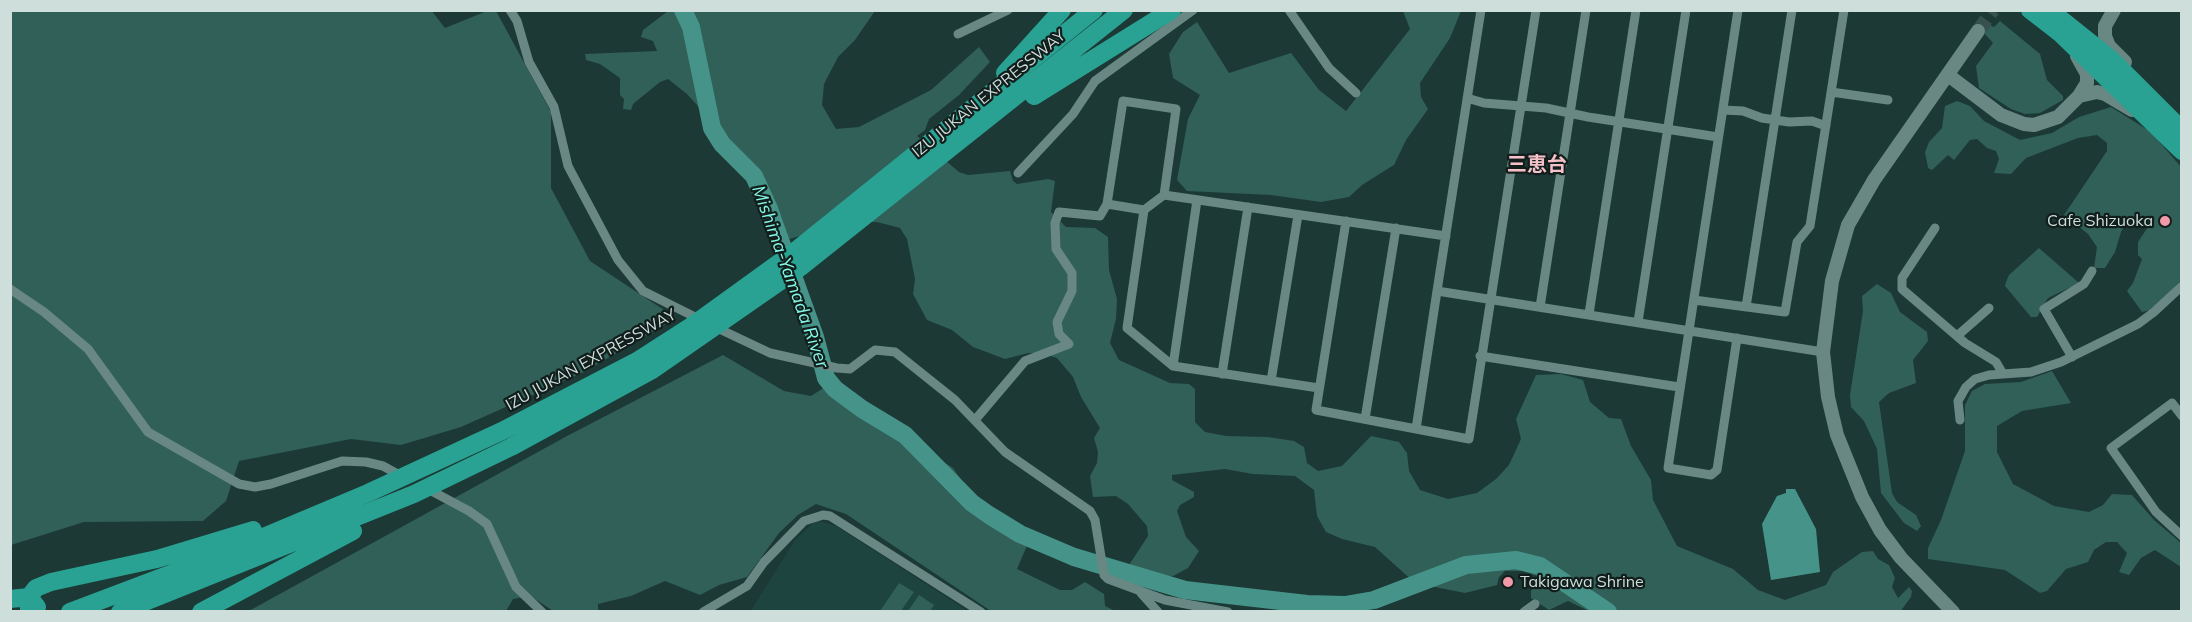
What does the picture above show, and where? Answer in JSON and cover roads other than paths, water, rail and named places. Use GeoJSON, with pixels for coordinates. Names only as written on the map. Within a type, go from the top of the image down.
{"type":"FeatureCollection","features":[{"type":"Feature","properties":{"kind":"highway"},"geometry":{"type":"LineString","coordinates":[[971,123],[1062,10]]}},
{"type":"Feature","properties":{"kind":"highway","name":"IZU JUKAN EXPRESSWAY"},"geometry":{"type":"LineString","coordinates":[[971,123],[1094,10]]}},
{"type":"Feature","properties":{"kind":"highway","name":"IZU JUKAN EXPRESSWAY"},"geometry":{"type":"LineString","coordinates":[[70,612],[218,556],[652,370],[802,267],[932,154],[1124,10]]}},
{"type":"Feature","properties":{"kind":"highway"},"geometry":{"type":"LineString","coordinates":[[971,123],[1172,10]]}},
{"type":"Feature","properties":{"kind":"highway"},"geometry":{"type":"LineString","coordinates":[[2030,10],[2061,34],[2181,151]]}},
{"type":"Feature","properties":{"kind":"highway"},"geometry":{"type":"LineString","coordinates":[[2051,10],[2112,60],[2181,130]]}},
{"type":"Feature","properties":{"kind":"highway","name":"IZU JUKAN EXPRESSWAY"},"geometry":{"type":"LineString","coordinates":[[120,612],[322,533],[414,494],[511,447],[569,407]]}},
{"type":"Feature","properties":{"kind":"highway"},"geometry":{"type":"LineString","coordinates":[[201,612],[511,447]]}},
{"type":"Feature","properties":{"kind":"highway"},"geometry":{"type":"LineString","coordinates":[[29,604],[36,588],[51,582],[157,559],[368,493]]}},
{"type":"Feature","properties":{"kind":"highway"},"geometry":{"type":"LineString","coordinates":[[10,599],[29,604],[41,612]]}},
{"type":"Feature","properties":{"kind":"street"},"geometry":{"type":"LineString","coordinates":[[510,10],[517,21],[529,62],[554,107],[568,166],[631,278],[643,291],[770,353],[805,362],[850,369],[875,350],[895,352],[955,400],[1005,452],[1090,511],[1097,530],[1104,575],[1108,579],[1141,593],[1228,612]]}},
{"type":"Feature","properties":{"kind":"street"},"geometry":{"type":"LineString","coordinates":[[958,34],[1008,10]]}},
{"type":"Feature","properties":{"kind":"street"},"geometry":{"type":"LineString","coordinates":[[1018,173],[1073,114],[1095,81],[1193,10]]}},
{"type":"Feature","properties":{"kind":"street"},"geometry":{"type":"LineString","coordinates":[[1289,10],[1329,68],[1356,93]]}},
{"type":"Feature","properties":{"kind":"street"},"geometry":{"type":"LineString","coordinates":[[1416,429],[1481,10]]}},
{"type":"Feature","properties":{"kind":"street"},"geometry":{"type":"LineString","coordinates":[[1346,221],[1316,410],[1469,438],[1480,356],[1536,10]]}},
{"type":"Feature","properties":{"kind":"street"},"geometry":{"type":"LineString","coordinates":[[1540,307],[1586,10]]}},
{"type":"Feature","properties":{"kind":"street"},"geometry":{"type":"LineString","coordinates":[[1589,314],[1636,10]]}},
{"type":"Feature","properties":{"kind":"street"},"geometry":{"type":"LineString","coordinates":[[1638,322],[1686,10]]}},
{"type":"Feature","properties":{"kind":"street"},"geometry":{"type":"LineString","coordinates":[[1737,338],[1717,470],[1714,473],[1668,468],[1738,10]]}},
{"type":"Feature","properties":{"kind":"street"},"geometry":{"type":"LineString","coordinates":[[1746,307],[1792,10]]}},
{"type":"Feature","properties":{"kind":"street"},"geometry":{"type":"LineString","coordinates":[[1694,300],[1785,312],[1797,242],[1810,226],[1844,10]]}},
{"type":"Feature","properties":{"kind":"street"},"geometry":{"type":"LineString","coordinates":[[2114,10],[2105,26],[2109,46],[2132,69],[2156,103]]}},
{"type":"Feature","properties":{"kind":"street"},"geometry":{"type":"LineString","coordinates":[[1953,612],[1901,558],[1880,530],[1862,497],[1837,435],[1828,397],[1823,352],[1832,281],[1848,225],[1874,180],[1978,31]]}},
{"type":"Feature","properties":{"kind":"street"},"geometry":{"type":"LineString","coordinates":[[1948,75],[2001,115],[2024,124],[2044,123],[2058,117],[2079,96],[2087,82],[2085,67],[2061,34]]}},
{"type":"Feature","properties":{"kind":"street"},"geometry":{"type":"LineString","coordinates":[[1831,92],[1888,100]]}},
{"type":"Feature","properties":{"kind":"street"},"geometry":{"type":"LineString","coordinates":[[2079,96],[2097,92],[2105,94],[2151,122]]}},
{"type":"Feature","properties":{"kind":"street"},"geometry":{"type":"LineString","coordinates":[[1467,98],[1484,103],[1500,102],[1521,107],[1546,108],[1570,114],[1719,137]]}},
{"type":"Feature","properties":{"kind":"street"},"geometry":{"type":"LineString","coordinates":[[975,420],[1025,361],[1068,344],[1059,334],[1057,322],[1072,291],[1072,273],[1056,249],[1055,223],[1059,212],[1100,216],[1107,204],[1123,101],[1176,109],[1164,195],[1144,210],[1127,328],[1173,366],[1319,388]]}},
{"type":"Feature","properties":{"kind":"street"},"geometry":{"type":"LineString","coordinates":[[1723,110],[1743,111],[1762,118],[1775,118],[1789,122],[1812,121],[1826,126]]}},
{"type":"Feature","properties":{"kind":"street"},"geometry":{"type":"LineString","coordinates":[[1164,195],[1446,236]]}},
{"type":"Feature","properties":{"kind":"street"},"geometry":{"type":"LineString","coordinates":[[1173,366],[1197,200]]}},
{"type":"Feature","properties":{"kind":"street"},"geometry":{"type":"LineString","coordinates":[[1107,204],[1144,210]]}},
{"type":"Feature","properties":{"kind":"street"},"geometry":{"type":"LineString","coordinates":[[1222,374],[1248,207]]}},
{"type":"Feature","properties":{"kind":"street"},"geometry":{"type":"LineString","coordinates":[[1271,381],[1298,215]]}},
{"type":"Feature","properties":{"kind":"street"},"geometry":{"type":"LineString","coordinates":[[1365,420],[1396,228]]}},
{"type":"Feature","properties":{"kind":"street"},"geometry":{"type":"LineString","coordinates":[[1935,228],[1902,278],[1900,286],[1907,295],[1957,336],[1996,362],[2003,374]]}},
{"type":"Feature","properties":{"kind":"street"},"geometry":{"type":"LineString","coordinates":[[2072,357],[2044,309],[2079,287],[2092,271]]}},
{"type":"Feature","properties":{"kind":"street"},"geometry":{"type":"LineString","coordinates":[[1960,420],[1958,401],[1966,387],[1981,377],[2041,370],[2072,357],[2138,324],[2181,286]]}},
{"type":"Feature","properties":{"kind":"street"},"geometry":{"type":"LineString","coordinates":[[10,289],[44,312],[88,349],[148,432],[239,484],[255,487],[272,484],[342,461],[366,462],[383,466],[469,511],[492,532],[516,587],[542,612]]}},
{"type":"Feature","properties":{"kind":"street"},"geometry":{"type":"LineString","coordinates":[[1437,291],[1823,352]]}},
{"type":"Feature","properties":{"kind":"street"},"geometry":{"type":"LineString","coordinates":[[1957,336],[1989,308]]}},
{"type":"Feature","properties":{"kind":"street"},"geometry":{"type":"LineString","coordinates":[[1480,356],[1679,387]]}},
{"type":"Feature","properties":{"kind":"street"},"geometry":{"type":"LineString","coordinates":[[2181,416],[2172,403],[2111,448],[2156,512],[2181,536]]}},
{"type":"Feature","properties":{"kind":"street"},"geometry":{"type":"LineString","coordinates":[[703,612],[747,586],[764,562],[804,521],[822,515],[830,516],[981,612]]}},
{"type":"Feature","properties":{"kind":"street"},"geometry":{"type":"LineString","coordinates":[[1141,593],[1158,612]]}},
{"type":"Feature","properties":{"kind":"street"},"geometry":{"type":"LineString","coordinates":[[1524,612],[1535,604]]}},
{"type":"Feature","properties":{"kind":"waterway","name":"Mishima-Yamada River"},"geometry":{"type":"LineString","coordinates":[[683,10],[691,27],[712,128],[722,144],[754,176],[769,209],[815,337],[826,378],[835,389],[862,409],[905,435],[972,503],[989,515],[1020,534],[1074,557],[1185,590],[1307,604],[1345,605],[1374,600],[1466,565],[1516,560],[1540,566],[1608,612]]}},
{"type":"Feature","properties":{"kind":"tunnel"},"geometry":{"type":"LineString","coordinates":[[1978,31],[1993,10]]}},
{"type":"Feature","properties":{"kind":"place","name":"Cafe Shizuoka"},"geometry":{"type":"Point","coordinates":[2165,221]}},
{"type":"Feature","properties":{"kind":"place","name":"Takigawa Shrine"},"geometry":{"type":"Point","coordinates":[1508,582]}},
{"type":"Feature","properties":{"kind":"district","name":"三恵台"},"geometry":{"type":"Point","coordinates":[1537,165]}}]}
